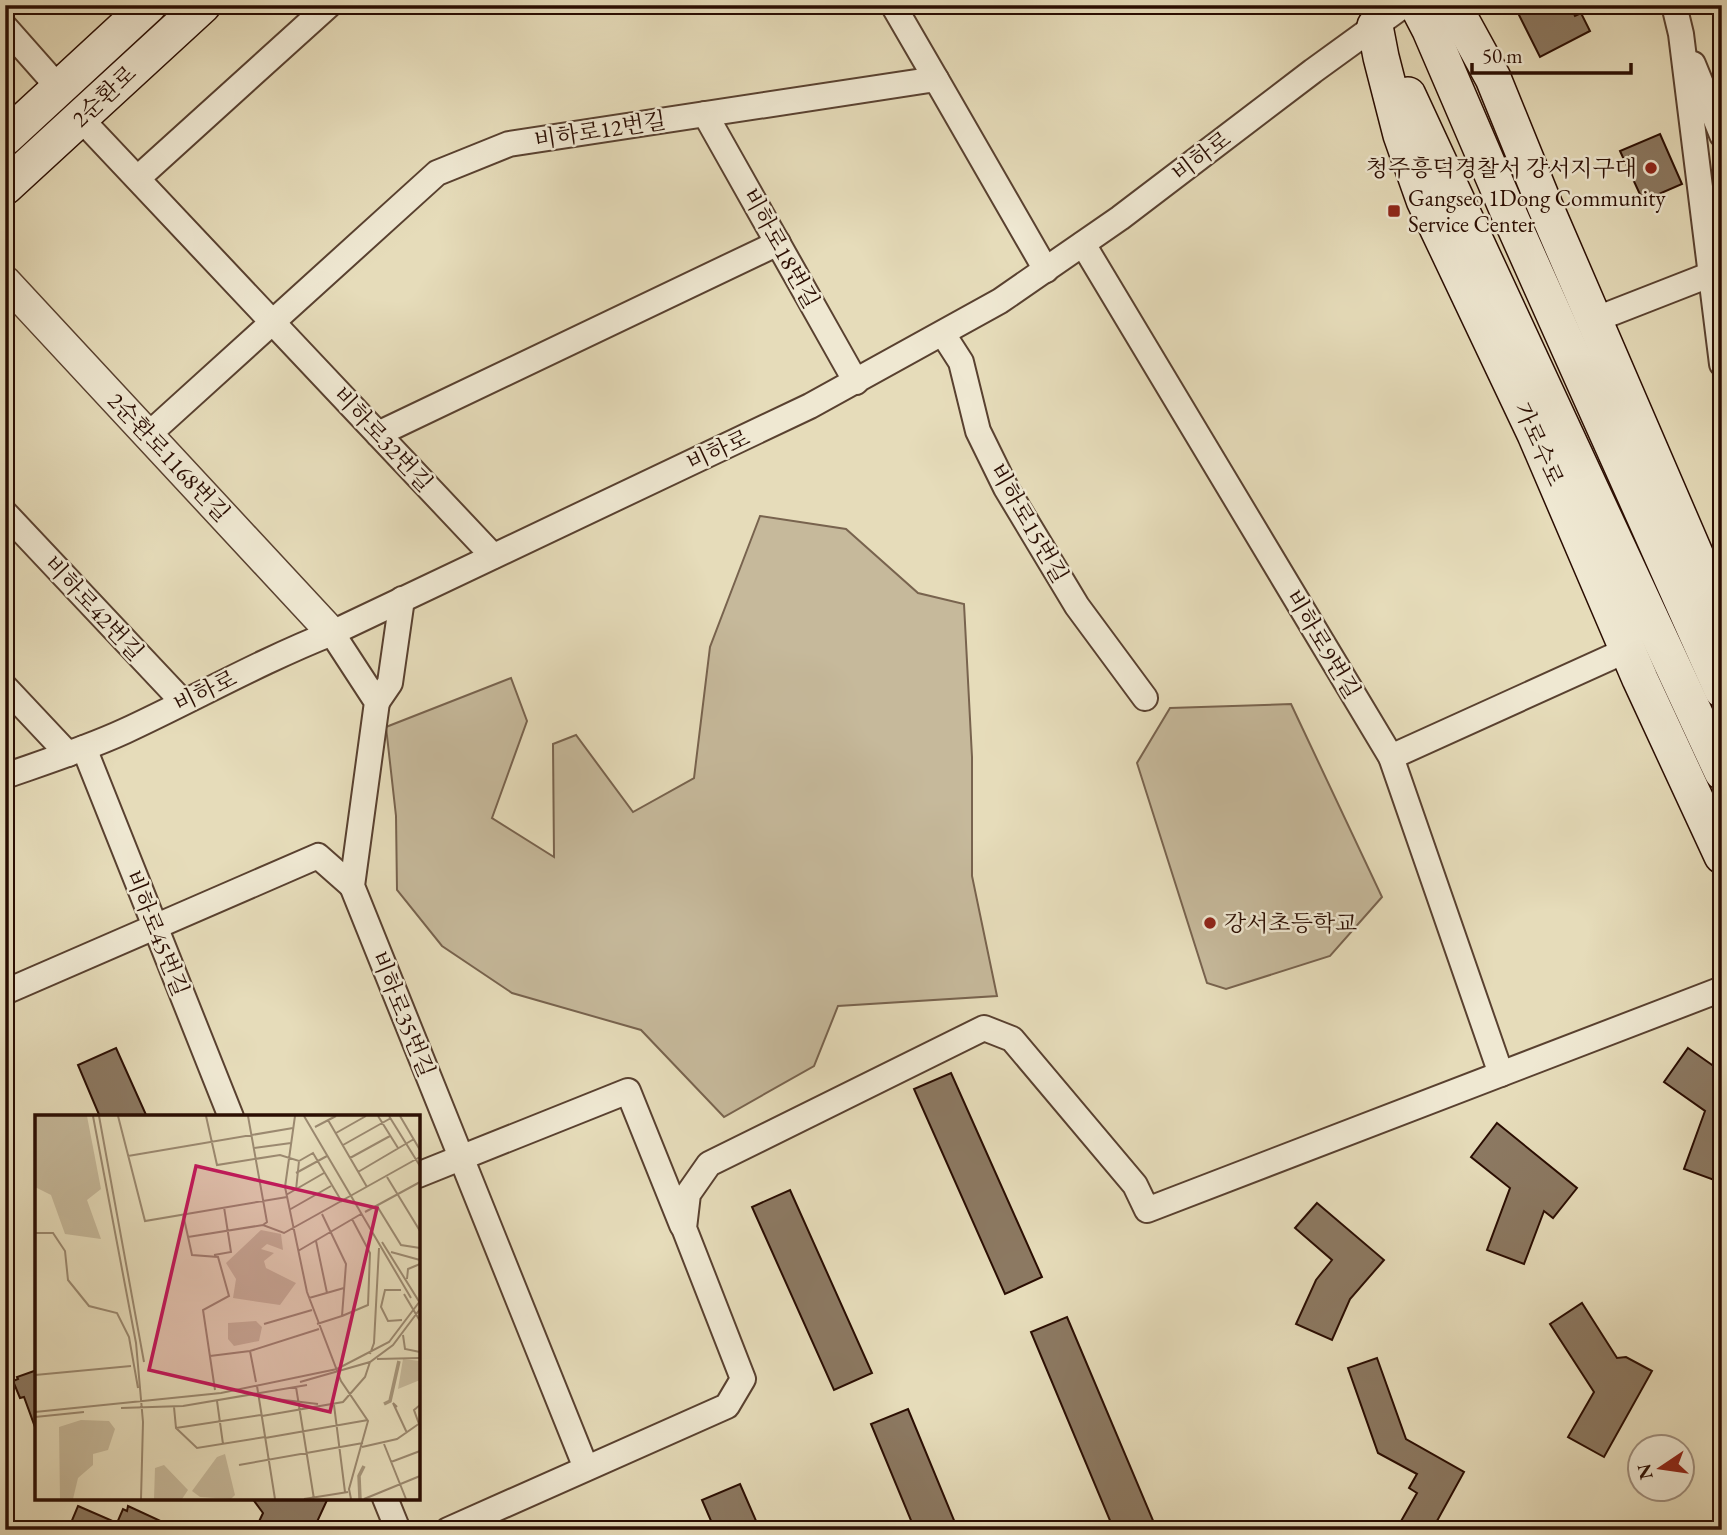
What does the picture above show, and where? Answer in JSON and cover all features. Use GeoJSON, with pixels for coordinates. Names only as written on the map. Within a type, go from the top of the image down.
{"type":"FeatureCollection","features":[{"type":"Feature","properties":{"kind":"main road","name":"2순환로"},"geometry":{"type":"LineString","coordinates":[[5,138],[149,5]]}},
{"type":"Feature","properties":{"kind":"main road","name":"2순환로"},"geometry":{"type":"LineString","coordinates":[[5,187],[203,5]]}},
{"type":"Feature","properties":{"kind":"main road"},"geometry":{"type":"LineString","coordinates":[[1417,5],[1435,40],[1513,223],[1714,616]]}},
{"type":"Feature","properties":{"kind":"main road"},"geometry":{"type":"LineString","coordinates":[[1452,5],[1493,78],[1714,616],[1722,690]]}},
{"type":"Feature","properties":{"kind":"main road","name":"가로수로"},"geometry":{"type":"LineString","coordinates":[[1368,16],[1469,224],[1722,772]]}},
{"type":"Feature","properties":{"kind":"main road","name":"가로수로"},"geometry":{"type":"LineString","coordinates":[[1368,16],[1401,135],[1424,200],[1535,434],[1628,650],[1722,856]]}},
{"type":"Feature","properties":{"kind":"street"},"geometry":{"type":"LineString","coordinates":[[138,178],[329,5]]}},
{"type":"Feature","properties":{"kind":"street"},"geometry":{"type":"LineString","coordinates":[[893,5],[1045,270]]}},
{"type":"Feature","properties":{"kind":"street","name":"비하로"},"geometry":{"type":"LineString","coordinates":[[5,776],[124,731],[288,650],[332,633],[856,382],[1000,301],[1083,244],[1313,71],[1368,16],[1404,5]]}},
{"type":"Feature","properties":{"kind":"street"},"geometry":{"type":"LineString","coordinates":[[1674,5],[1681,34],[1716,273],[1722,364]]}},
{"type":"Feature","properties":{"kind":"street"},"geometry":{"type":"LineString","coordinates":[[5,27],[59,88]]}},
{"type":"Feature","properties":{"kind":"street"},"geometry":{"type":"LineString","coordinates":[[1681,34],[1722,135]]}},
{"type":"Feature","properties":{"kind":"street","name":"비하로12번길"},"geometry":{"type":"LineString","coordinates":[[148,435],[437,173],[509,144],[936,79]]}},
{"type":"Feature","properties":{"kind":"street","name":"비하로18번길"},"geometry":{"type":"LineString","coordinates":[[705,114],[856,382]]}},
{"type":"Feature","properties":{"kind":"street","name":"비하로32번길"},"geometry":{"type":"LineString","coordinates":[[80,118],[493,556]]}},
{"type":"Feature","properties":{"kind":"street"},"geometry":{"type":"LineString","coordinates":[[378,434],[778,243]]}},
{"type":"Feature","properties":{"kind":"street","name":"비하로9번길"},"geometry":{"type":"LineString","coordinates":[[1083,244],[1391,757],[1501,1074]]}},
{"type":"Feature","properties":{"kind":"street"},"geometry":{"type":"LineString","coordinates":[[1594,320],[1716,273]]}},
{"type":"Feature","properties":{"kind":"street","name":"2순환로1168번길"},"geometry":{"type":"LineString","coordinates":[[9,292],[148,435],[332,633]]}},
{"type":"Feature","properties":{"kind":"street","name":"비하로15번길"},"geometry":{"type":"LineString","coordinates":[[943,334],[961,362],[978,431],[1006,488],[1077,606],[1145,698]]}},
{"type":"Feature","properties":{"kind":"street","name":"비하로42번길"},"geometry":{"type":"LineString","coordinates":[[5,513],[183,702]]}},
{"type":"Feature","properties":{"kind":"street","name":"비하로35번길"},"geometry":{"type":"LineString","coordinates":[[402,599],[390,683],[377,702],[352,886],[586,1468]]}},
{"type":"Feature","properties":{"kind":"street"},"geometry":{"type":"LineString","coordinates":[[1659,636],[1714,616]]}},
{"type":"Feature","properties":{"kind":"street"},"geometry":{"type":"LineString","coordinates":[[332,633],[377,702]]}},
{"type":"Feature","properties":{"kind":"street"},"geometry":{"type":"LineString","coordinates":[[1391,757],[1628,650]]}},
{"type":"Feature","properties":{"kind":"street"},"geometry":{"type":"LineString","coordinates":[[5,687],[76,751]]}},
{"type":"Feature","properties":{"kind":"street","name":"비하로45번길"},"geometry":{"type":"LineString","coordinates":[[76,751],[155,928],[230,1115]]}},
{"type":"Feature","properties":{"kind":"street"},"geometry":{"type":"LineString","coordinates":[[5,992],[317,856],[352,886]]}},
{"type":"Feature","properties":{"kind":"street"},"geometry":{"type":"LineString","coordinates":[[684,1229],[688,1194],[709,1164],[984,1028],[1012,1039],[1135,1185],[1147,1210],[1722,989]]}},
{"type":"Feature","properties":{"kind":"street"},"geometry":{"type":"LineString","coordinates":[[420,1174],[628,1091],[743,1379],[727,1406],[448,1530]]}},
{"type":"Feature","properties":{"kind":"street"},"geometry":{"type":"LineString","coordinates":[[386,1500],[398,1530]]}},
{"type":"Feature","properties":{"kind":"shaded area"},"geometry":{"type":"Polygon","coordinates":[[[760,516],[846,529],[918,593],[964,604],[972,757],[972,876],[997,996],[838,1006],[814,1066],[724,1117],[641,1030],[512,993],[442,946],[397,890],[396,816],[386,727],[511,678],[527,721],[492,818],[554,857],[553,744],[576,735],[633,812],[694,778],[710,647],[760,516]]]}},
{"type":"Feature","properties":{"kind":"shaded area"},"geometry":{"type":"Polygon","coordinates":[[[1291,704],[1382,897],[1330,956],[1226,989],[1207,983],[1137,763],[1170,708],[1291,704]]]}},
{"type":"Feature","properties":{"kind":"building"},"geometry":{"type":"Polygon","coordinates":[[[1514,5],[1570,5],[1575,16],[1581,13],[1590,31],[1540,57],[1514,5]]]}},
{"type":"Feature","properties":{"kind":"building","name":"청주흥덕경찰서 강서지구대"},"geometry":{"type":"Polygon","coordinates":[[[1660,134],[1682,184],[1643,201],[1620,151],[1660,134]]]}},
{"type":"Feature","properties":{"kind":"building"},"geometry":{"type":"Polygon","coordinates":[[[116,1048],[146,1115],[99,1115],[78,1065],[116,1048]]]}},
{"type":"Feature","properties":{"kind":"building"},"geometry":{"type":"Polygon","coordinates":[[[1688,1048],[1722,1072],[1722,1168],[1717,1181],[1684,1169],[1705,1111],[1664,1082],[1688,1048]]]}},
{"type":"Feature","properties":{"kind":"building"},"geometry":{"type":"Polygon","coordinates":[[[951,1073],[1042,1277],[1005,1294],[914,1089],[951,1073]]]}},
{"type":"Feature","properties":{"kind":"building"},"geometry":{"type":"Polygon","coordinates":[[[1497,1123],[1577,1188],[1553,1218],[1544,1211],[1524,1264],[1487,1250],[1510,1188],[1471,1157],[1497,1123]]]}},
{"type":"Feature","properties":{"kind":"building"},"geometry":{"type":"Polygon","coordinates":[[[790,1190],[872,1373],[834,1390],[752,1207],[790,1190]]]}},
{"type":"Feature","properties":{"kind":"building"},"geometry":{"type":"Polygon","coordinates":[[[1317,1203],[1384,1260],[1350,1299],[1332,1340],[1296,1324],[1316,1280],[1332,1260],[1295,1228],[1317,1203]]]}},
{"type":"Feature","properties":{"kind":"building"},"geometry":{"type":"Polygon","coordinates":[[[1582,1303],[1617,1358],[1626,1357],[1652,1371],[1604,1457],[1568,1437],[1594,1392],[1550,1324],[1582,1303]]]}},
{"type":"Feature","properties":{"kind":"building"},"geometry":{"type":"Polygon","coordinates":[[[1067,1317],[1157,1530],[1114,1530],[1031,1332],[1067,1317]]]}},
{"type":"Feature","properties":{"kind":"building"},"geometry":{"type":"Polygon","coordinates":[[[1377,1358],[1406,1439],[1464,1472],[1432,1530],[1396,1530],[1417,1493],[1409,1488],[1417,1474],[1378,1453],[1348,1368],[1377,1358]]]}},
{"type":"Feature","properties":{"kind":"building"},"geometry":{"type":"Polygon","coordinates":[[[35,1371],[35,1427],[24,1397],[20,1398],[13,1381],[18,1379],[17,1377],[35,1371]]]}},
{"type":"Feature","properties":{"kind":"building"},"geometry":{"type":"Polygon","coordinates":[[[908,1409],[958,1530],[915,1530],[871,1424],[908,1409]]]}},
{"type":"Feature","properties":{"kind":"building"},"geometry":{"type":"Polygon","coordinates":[[[740,1484],[760,1530],[715,1530],[702,1500],[740,1484]]]}},
{"type":"Feature","properties":{"kind":"building"},"geometry":{"type":"Polygon","coordinates":[[[253,1500],[327,1500],[316,1524],[313,1523],[312,1526],[305,1523],[302,1530],[255,1530],[263,1513],[253,1500]]]}},
{"type":"Feature","properties":{"kind":"building"},"geometry":{"type":"Polygon","coordinates":[[[78,1506],[117,1523],[123,1509],[127,1511],[128,1506],[180,1530],[68,1530],[78,1506]]]}},
{"type":"Feature","properties":{"kind":"place","name":"청주흥덕경찰서 강서지구대"},"geometry":{"type":"Point","coordinates":[1651,168]}},
{"type":"Feature","properties":{"kind":"place","name":"Gangseo 1Dong Community Service Center"},"geometry":{"type":"Point","coordinates":[1394,211]}},
{"type":"Feature","properties":{"kind":"place","name":"강서초등학교"},"geometry":{"type":"Point","coordinates":[1210,923]}}]}
